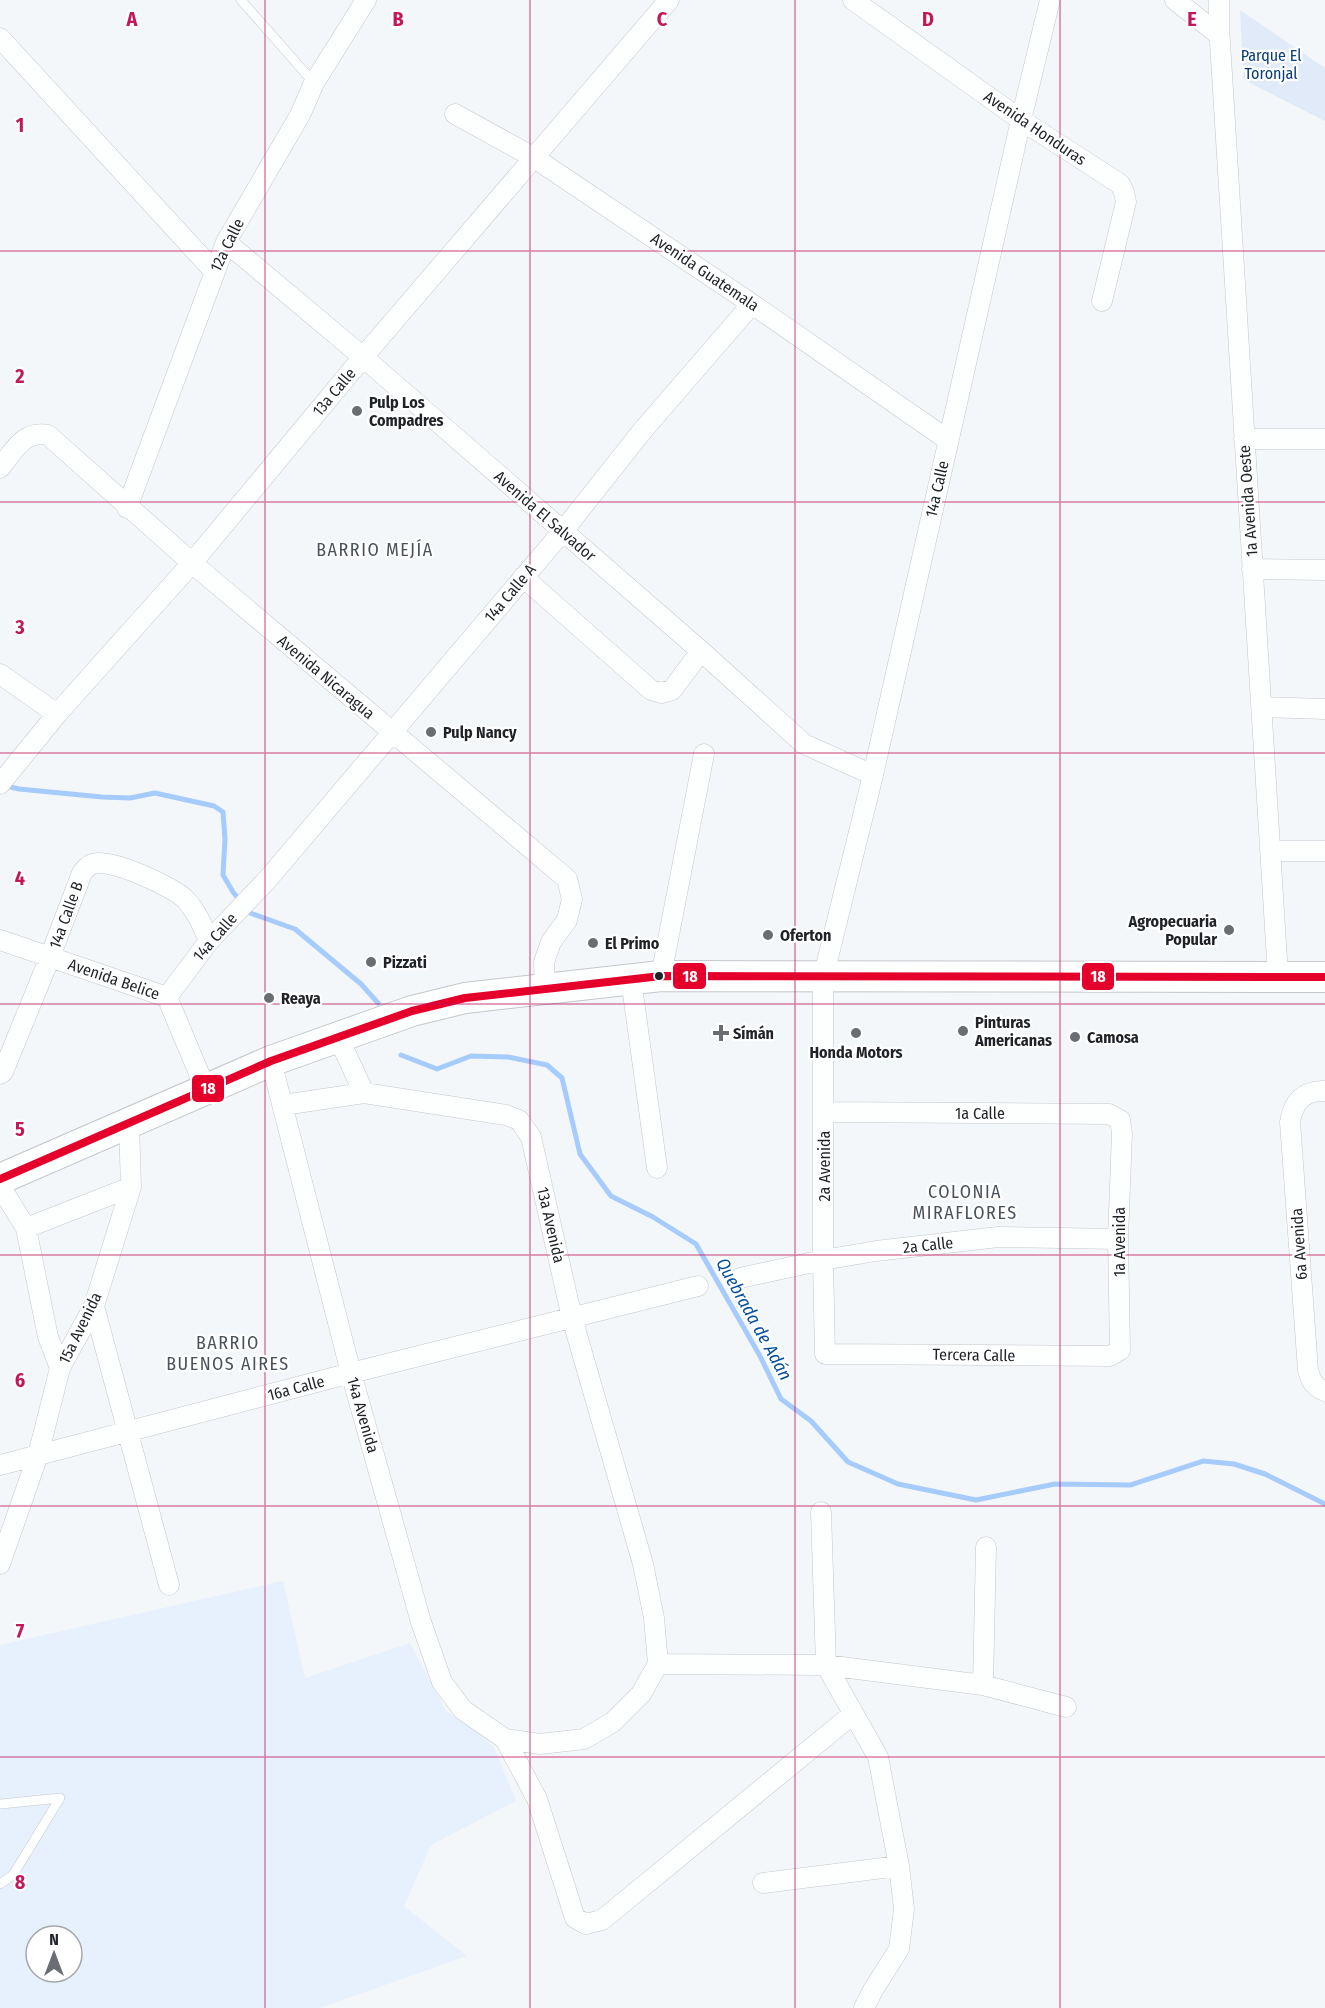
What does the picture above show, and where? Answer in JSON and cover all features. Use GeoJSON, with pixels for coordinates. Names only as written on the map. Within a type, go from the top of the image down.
{"type":"FeatureCollection","features":[{"type":"Feature","properties":{"kind":"main road"},"geometry":{"type":"LineString","coordinates":[[0,1179],[271,1061],[412,1011],[465,998],[661,976],[1325,977]]}},
{"type":"Feature","properties":{"kind":"street","name":"12a Calle"},"geometry":{"type":"LineString","coordinates":[[127,508],[225,242],[300,115],[314,82],[366,0]]}},
{"type":"Feature","properties":{"kind":"street","name":"13a Calle"},"geometry":{"type":"LineString","coordinates":[[0,784],[57,714],[192,563],[363,357],[669,0]]}},
{"type":"Feature","properties":{"kind":"street","name":"Avenida Honduras"},"geometry":{"type":"LineString","coordinates":[[853,0],[1021,120],[1120,184],[1126,202],[1102,301]]}},
{"type":"Feature","properties":{"kind":"street","name":"14a Calle"},"geometry":{"type":"LineString","coordinates":[[823,978],[873,775],[1050,0]]}},
{"type":"Feature","properties":{"kind":"street"},"geometry":{"type":"LineString","coordinates":[[1175,0],[1219,31]]}},
{"type":"Feature","properties":{"kind":"street","name":"1a Avenida Oeste"},"geometry":{"type":"LineString","coordinates":[[1216,2],[1278,976]]}},
{"type":"Feature","properties":{"kind":"street"},"geometry":{"type":"LineString","coordinates":[[0,38],[214,271]]}},
{"type":"Feature","properties":{"kind":"street","name":"Avenida Guatemala"},"geometry":{"type":"LineString","coordinates":[[455,114],[533,157],[752,304],[948,440]]}},
{"type":"Feature","properties":{"kind":"street","name":"Avenida El Salvador"},"geometry":{"type":"LineString","coordinates":[[225,242],[363,357],[701,651],[804,744],[873,775]]}},
{"type":"Feature","properties":{"kind":"street","name":"14a Calle A"},"geometry":{"type":"LineString","coordinates":[[267,880],[563,531],[643,430],[752,304]]}},
{"type":"Feature","properties":{"kind":"street","name":"Avenida Nicaragua"},"geometry":{"type":"LineString","coordinates":[[0,468],[26,436],[38,433],[48,435],[127,508],[567,879],[572,899],[567,920],[551,942],[544,962],[545,988]]}},
{"type":"Feature","properties":{"kind":"street"},"geometry":{"type":"LineString","coordinates":[[1244,439],[1325,439]]}},
{"type":"Feature","properties":{"kind":"street"},"geometry":{"type":"LineString","coordinates":[[1252,569],[1325,570]]}},
{"type":"Feature","properties":{"kind":"street"},"geometry":{"type":"LineString","coordinates":[[523,577],[651,690],[661,693],[672,690],[701,651]]}},
{"type":"Feature","properties":{"kind":"street"},"geometry":{"type":"LineString","coordinates":[[0,674],[57,714]]}},
{"type":"Feature","properties":{"kind":"street"},"geometry":{"type":"LineString","coordinates":[[1261,707],[1325,709]]}},
{"type":"Feature","properties":{"kind":"street"},"geometry":{"type":"LineString","coordinates":[[661,976],[704,754]]}},
{"type":"Feature","properties":{"kind":"street"},"geometry":{"type":"LineString","coordinates":[[1270,851],[1325,851]]}},
{"type":"Feature","properties":{"kind":"street","name":"14a Calle B"},"geometry":{"type":"LineString","coordinates":[[0,1074],[3,1072],[50,957],[81,873],[92,864],[107,863],[161,882],[186,900],[201,921],[209,941]]}},
{"type":"Feature","properties":{"kind":"street","name":"14a Calle"},"geometry":{"type":"LineString","coordinates":[[167,997],[209,941],[267,880]]}},
{"type":"Feature","properties":{"kind":"street","name":"Avenida Belice"},"geometry":{"type":"LineString","coordinates":[[0,940],[167,997],[206,1090]]}},
{"type":"Feature","properties":{"kind":"street","name":"2a Avenida"},"geometry":{"type":"LineString","coordinates":[[823,978],[825,1353]]}},
{"type":"Feature","properties":{"kind":"street"},"geometry":{"type":"LineString","coordinates":[[631,979],[657,1168]]}},
{"type":"Feature","properties":{"kind":"street"},"geometry":{"type":"LineString","coordinates":[[338,1037],[364,1093]]}},
{"type":"Feature","properties":{"kind":"street","name":"14a Avenida"},"geometry":{"type":"LineString","coordinates":[[271,1061],[351,1373],[421,1622],[442,1682],[463,1710],[505,1739]]}},
{"type":"Feature","properties":{"kind":"street","name":"6a Avenida"},"geometry":{"type":"LineString","coordinates":[[1321,1390],[1311,1380],[1308,1370],[1290,1122],[1292,1108],[1299,1099],[1308,1093],[1325,1091]]}},
{"type":"Feature","properties":{"kind":"street","name":"13a Avenida"},"geometry":{"type":"LineString","coordinates":[[283,1105],[364,1093],[506,1114],[524,1125],[531,1137],[572,1318],[643,1564],[654,1618],[658,1664]]}},
{"type":"Feature","properties":{"kind":"street","name":"1a Calle"},"geometry":{"type":"LineString","coordinates":[[824,1112],[1109,1114],[1120,1120],[1122,1133]]}},
{"type":"Feature","properties":{"kind":"street","name":"15a Avenida"},"geometry":{"type":"LineString","coordinates":[[0,1564],[38,1455],[60,1368],[94,1306],[131,1187],[129,1123]]}},
{"type":"Feature","properties":{"kind":"street","name":"1a Avenida"},"geometry":{"type":"LineString","coordinates":[[1120,1350],[1118,1239],[1122,1133]]}},
{"type":"Feature","properties":{"kind":"street"},"geometry":{"type":"LineString","coordinates":[[0,1186],[26,1228],[48,1337],[60,1368]]}},
{"type":"Feature","properties":{"kind":"street"},"geometry":{"type":"LineString","coordinates":[[26,1228],[131,1187]]}},
{"type":"Feature","properties":{"kind":"street","name":"2a Calle"},"geometry":{"type":"LineString","coordinates":[[740,1278],[876,1251],[998,1237],[1118,1239]]}},
{"type":"Feature","properties":{"kind":"street","name":"16a Calle"},"geometry":{"type":"LineString","coordinates":[[0,1465],[351,1373],[698,1286]]}},
{"type":"Feature","properties":{"kind":"street"},"geometry":{"type":"LineString","coordinates":[[94,1306],[169,1585]]}},
{"type":"Feature","properties":{"kind":"street","name":"Tercera Calle"},"geometry":{"type":"LineString","coordinates":[[825,1353],[1110,1356],[1120,1350]]}},
{"type":"Feature","properties":{"kind":"street"},"geometry":{"type":"LineString","coordinates":[[822,1512],[826,1665],[878,1757],[899,1866],[904,1909],[899,1949],[864,2008]]}},
{"type":"Feature","properties":{"kind":"street"},"geometry":{"type":"LineString","coordinates":[[983,1685],[986,1548]]}},
{"type":"Feature","properties":{"kind":"street"},"geometry":{"type":"LineString","coordinates":[[505,1739],[540,1744],[584,1739],[613,1722],[641,1694],[658,1664],[826,1665],[983,1685],[1066,1707]]}},
{"type":"Feature","properties":{"kind":"street"},"geometry":{"type":"LineString","coordinates":[[505,1739],[537,1799],[574,1918],[586,1924],[602,1920],[853,1714]]}},
{"type":"Feature","properties":{"kind":"street"},"geometry":{"type":"LineString","coordinates":[[763,1883],[899,1866]]}},
{"type":"Feature","properties":{"kind":"lane"},"geometry":{"type":"LineString","coordinates":[[242,0],[314,82]]}},
{"type":"Feature","properties":{"kind":"lane"},"geometry":{"type":"LineString","coordinates":[[0,1805],[60,1798],[13,1875],[0,1884]]}},
{"type":"Feature","properties":{"kind":"shaded area"},"geometry":{"type":"Polygon","coordinates":[[[283,1581],[305,1678],[410,1643],[446,1711],[477,1731],[494,1747],[516,1801],[431,1845],[404,1906],[467,1956],[320,2008],[0,2008],[0,1645],[283,1581]]]}},
{"type":"Feature","properties":{"kind":"green space","name":"Parque El Toronjal"},"geometry":{"type":"Polygon","coordinates":[[[1240,10],[1325,68],[1325,121],[1244,80],[1240,10]]]}},
{"type":"Feature","properties":{"kind":"waterway","name":"Quebrada de Adán"},"geometry":{"type":"LineString","coordinates":[[6,786],[102,797],[130,798],[155,793],[214,806],[223,812],[225,839],[223,875],[250,913],[295,929],[361,984],[378,1003]]}},
{"type":"Feature","properties":{"kind":"waterway","name":"Quebrada de Adán"},"geometry":{"type":"LineString","coordinates":[[401,1055],[437,1069],[471,1056],[508,1057],[547,1065],[562,1078],[580,1154],[611,1196],[653,1217],[696,1244],[760,1356],[781,1399],[811,1421],[848,1462],[898,1484],[976,1500],[1055,1484],[1130,1485],[1203,1461],[1234,1464],[1265,1474],[1325,1504]]}},
{"type":"Feature","properties":{"kind":"transit line","name":"18"},"geometry":{"type":"LineString","coordinates":[[0,1179],[271,1061],[412,1011],[465,998],[661,976],[1325,977]]}},
{"type":"Feature","properties":{"kind":"place","name":"Pulp Los Compadres"},"geometry":{"type":"Point","coordinates":[357,411]}},
{"type":"Feature","properties":{"kind":"place","name":"Pulp Nancy"},"geometry":{"type":"Point","coordinates":[431,732]}},
{"type":"Feature","properties":{"kind":"place","name":"Agropecuaria Popular"},"geometry":{"type":"Point","coordinates":[1229,930]}},
{"type":"Feature","properties":{"kind":"place","name":"Oferton"},"geometry":{"type":"Point","coordinates":[768,935]}},
{"type":"Feature","properties":{"kind":"place","name":"El Primo"},"geometry":{"type":"Point","coordinates":[593,943]}},
{"type":"Feature","properties":{"kind":"place","name":"Pizzati"},"geometry":{"type":"Point","coordinates":[371,962]}},
{"type":"Feature","properties":{"kind":"place","name":"Reaya"},"geometry":{"type":"Point","coordinates":[269,998]}},
{"type":"Feature","properties":{"kind":"place","name":"Pinturas Americanas"},"geometry":{"type":"Point","coordinates":[963,1031]}},
{"type":"Feature","properties":{"kind":"place","name":"Símán"},"geometry":{"type":"Point","coordinates":[721,1033]}},
{"type":"Feature","properties":{"kind":"place","name":"Honda Motors"},"geometry":{"type":"Point","coordinates":[856,1033]}},
{"type":"Feature","properties":{"kind":"place","name":"Camosa"},"geometry":{"type":"Point","coordinates":[1075,1037]}},
{"type":"Feature","properties":{"kind":"district","name":"BARRIO MEJÍA"},"geometry":{"type":"Point","coordinates":[375,550]}},
{"type":"Feature","properties":{"kind":"district","name":"COLONIA MIRAFLORES"},"geometry":{"type":"Point","coordinates":[965,1202]}},
{"type":"Feature","properties":{"kind":"district","name":"BARRIO BUENOS AIRES"},"geometry":{"type":"Point","coordinates":[228,1353]}}]}
